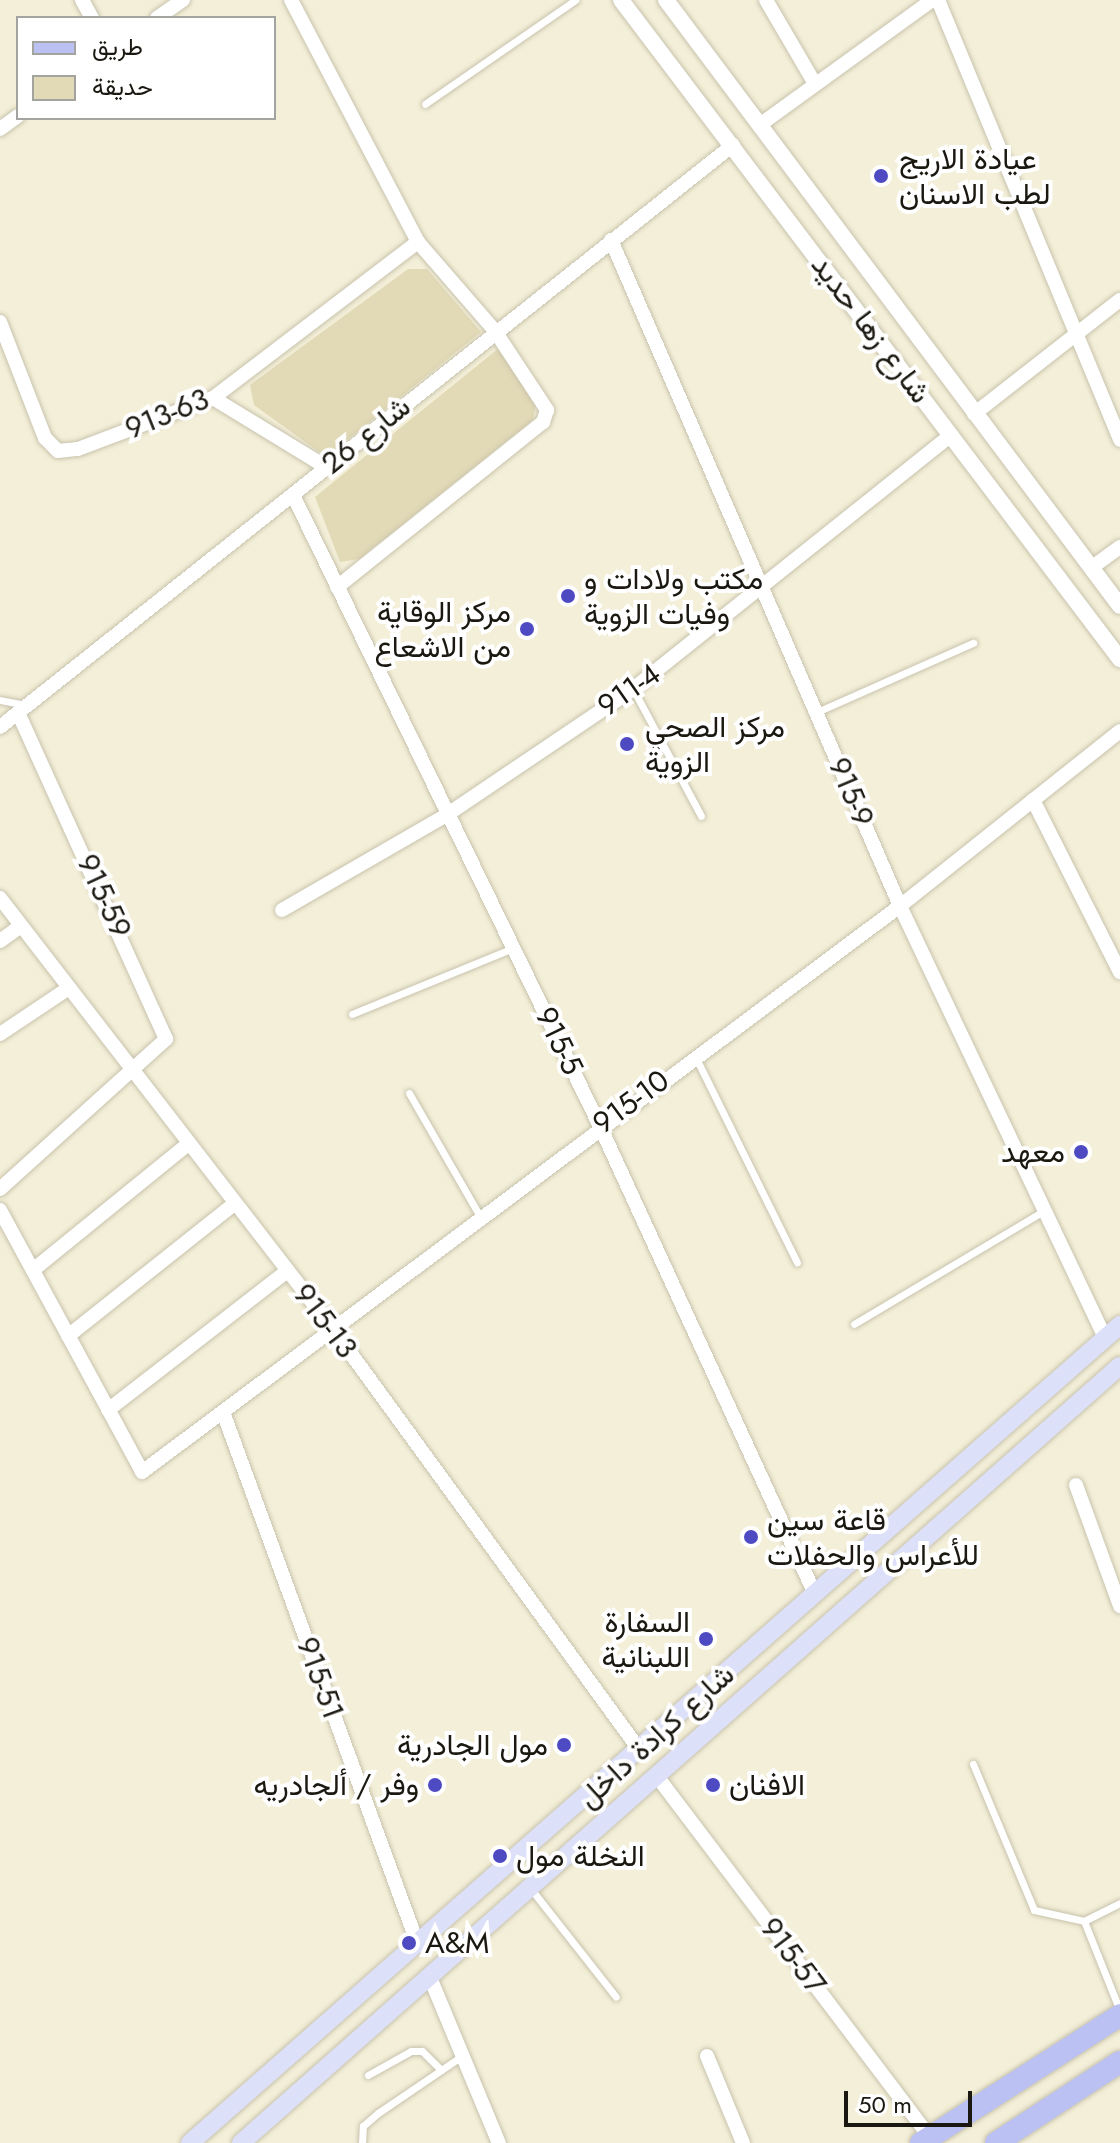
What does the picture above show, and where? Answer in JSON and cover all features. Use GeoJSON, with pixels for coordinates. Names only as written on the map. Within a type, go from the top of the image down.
{"type":"FeatureCollection","features":[{"type":"Feature","properties":{"kind":"main road","name":"شارع كرادة داخل"},"geometry":{"type":"LineString","coordinates":[[190,2143],[641,1752],[819,1588],[1116,1329]]}},
{"type":"Feature","properties":{"kind":"main road","name":"شارع كرادة داخل"},"geometry":{"type":"LineString","coordinates":[[241,2143],[431,1980],[844,1607],[1120,1366]]}},
{"type":"Feature","properties":{"kind":"main road"},"geometry":{"type":"LineString","coordinates":[[819,1588],[844,1607]]}},
{"type":"Feature","properties":{"kind":"main road"},"geometry":{"type":"LineString","coordinates":[[925,2140],[1120,2013]]}},
{"type":"Feature","properties":{"kind":"main road"},"geometry":{"type":"LineString","coordinates":[[996,2143],[1120,2062]]}},
{"type":"Feature","properties":{"kind":"street"},"geometry":{"type":"LineString","coordinates":[[160,16],[183,0]]}},
{"type":"Feature","properties":{"kind":"street"},"geometry":{"type":"LineString","coordinates":[[291,0],[418,242],[495,331],[542,397],[543,422],[337,587]]}},
{"type":"Feature","properties":{"kind":"street","name":"شارع زها حديد"},"geometry":{"type":"LineString","coordinates":[[621,0],[1120,659]]}},
{"type":"Feature","properties":{"kind":"street","name":"شارع زها حديد"},"geometry":{"type":"LineString","coordinates":[[666,0],[1120,606]]}},
{"type":"Feature","properties":{"kind":"street"},"geometry":{"type":"LineString","coordinates":[[766,0],[814,82]]}},
{"type":"Feature","properties":{"kind":"street"},"geometry":{"type":"LineString","coordinates":[[761,124],[814,82],[935,0],[1120,440]]}},
{"type":"Feature","properties":{"kind":"street","name":"شارع 26"},"geometry":{"type":"LineString","coordinates":[[0,727],[733,145]]}},
{"type":"Feature","properties":{"kind":"street","name":"915-9"},"geometry":{"type":"LineString","coordinates":[[611,240],[900,906],[1045,1210],[1116,1329]]}},
{"type":"Feature","properties":{"kind":"street","name":"913-63"},"geometry":{"type":"LineString","coordinates":[[0,322],[45,438],[58,451],[213,398],[418,242]]}},
{"type":"Feature","properties":{"kind":"street"},"geometry":{"type":"LineString","coordinates":[[974,414],[1120,300]]}},
{"type":"Feature","properties":{"kind":"street"},"geometry":{"type":"LineString","coordinates":[[213,398],[326,467]]}},
{"type":"Feature","properties":{"kind":"street","name":"911-4"},"geometry":{"type":"LineString","coordinates":[[282,910],[448,814],[633,689],[765,591],[951,435]]}},
{"type":"Feature","properties":{"kind":"street","name":"915-5"},"geometry":{"type":"LineString","coordinates":[[293,495],[599,1124],[819,1588]]}},
{"type":"Feature","properties":{"kind":"street"},"geometry":{"type":"LineString","coordinates":[[1091,568],[1120,547]]}},
{"type":"Feature","properties":{"kind":"street","name":"915-59"},"geometry":{"type":"LineString","coordinates":[[0,1189],[160,1049],[166,1029],[22,709]]}},
{"type":"Feature","properties":{"kind":"street","name":"915-10"},"geometry":{"type":"LineString","coordinates":[[108,1410],[142,1472],[481,1218],[599,1124],[900,906],[1120,731]]}},
{"type":"Feature","properties":{"kind":"street"},"geometry":{"type":"LineString","coordinates":[[1033,800],[1120,972]]}},
{"type":"Feature","properties":{"kind":"street","name":"915-13"},"geometry":{"type":"LineString","coordinates":[[0,898],[333,1329],[641,1752]]}},
{"type":"Feature","properties":{"kind":"street"},"geometry":{"type":"LineString","coordinates":[[0,941],[21,926]]}},
{"type":"Feature","properties":{"kind":"street"},"geometry":{"type":"LineString","coordinates":[[0,1034],[69,988]]}},
{"type":"Feature","properties":{"kind":"street"},"geometry":{"type":"LineString","coordinates":[[33,1270],[189,1143]]}},
{"type":"Feature","properties":{"kind":"street"},"geometry":{"type":"LineString","coordinates":[[68,1336],[235,1203]]}},
{"type":"Feature","properties":{"kind":"street"},"geometry":{"type":"LineString","coordinates":[[0,1210],[108,1410],[287,1271]]}},
{"type":"Feature","properties":{"kind":"street","name":"915-51"},"geometry":{"type":"LineString","coordinates":[[223,1412],[418,1945]]}},
{"type":"Feature","properties":{"kind":"street"},"geometry":{"type":"LineString","coordinates":[[1076,1485],[1120,1606]]}},
{"type":"Feature","properties":{"kind":"street","name":"915-57"},"geometry":{"type":"LineString","coordinates":[[656,1775],[925,2140]]}},
{"type":"Feature","properties":{"kind":"street"},"geometry":{"type":"LineString","coordinates":[[431,1980],[499,2143]]}},
{"type":"Feature","properties":{"kind":"street"},"geometry":{"type":"LineString","coordinates":[[707,2056],[743,2143]]}},
{"type":"Feature","properties":{"kind":"lane"},"geometry":{"type":"LineString","coordinates":[[425,104],[575,0]]}},
{"type":"Feature","properties":{"kind":"lane"},"geometry":{"type":"LineString","coordinates":[[817,712],[973,643]]}},
{"type":"Feature","properties":{"kind":"lane"},"geometry":{"type":"LineString","coordinates":[[633,689],[701,816]]}},
{"type":"Feature","properties":{"kind":"lane"},"geometry":{"type":"LineString","coordinates":[[0,700],[22,709]]}},
{"type":"Feature","properties":{"kind":"lane"},"geometry":{"type":"LineString","coordinates":[[352,1014],[513,948]]}},
{"type":"Feature","properties":{"kind":"lane"},"geometry":{"type":"LineString","coordinates":[[695,1056],[797,1262]]}},
{"type":"Feature","properties":{"kind":"lane"},"geometry":{"type":"LineString","coordinates":[[409,1093],[481,1218]]}},
{"type":"Feature","properties":{"kind":"lane"},"geometry":{"type":"LineString","coordinates":[[854,1324],[1045,1210]]}},
{"type":"Feature","properties":{"kind":"lane"},"geometry":{"type":"LineString","coordinates":[[973,1764],[1034,1910],[1084,1921],[1120,1903]]}},
{"type":"Feature","properties":{"kind":"lane"},"geometry":{"type":"LineString","coordinates":[[531,1889],[616,1997]]}},
{"type":"Feature","properties":{"kind":"lane"},"geometry":{"type":"LineString","coordinates":[[1084,1921],[1120,2013]]}},
{"type":"Feature","properties":{"kind":"lane"},"geometry":{"type":"LineString","coordinates":[[368,2075],[411,2051],[422,2051],[441,2070]]}},
{"type":"Feature","properties":{"kind":"lane"},"geometry":{"type":"LineString","coordinates":[[362,2143],[363,2126],[462,2056]]}},
{"type":"Feature","properties":{"kind":"green space"},"geometry":{"type":"Polygon","coordinates":[[[408,269],[427,269],[481,332],[326,457],[254,405],[250,385],[408,269]]]}},
{"type":"Feature","properties":{"kind":"green space"},"geometry":{"type":"Polygon","coordinates":[[[499,348],[537,399],[533,420],[359,559],[340,562],[315,497],[499,348]]]}},
{"type":"Feature","properties":{"kind":"place","name":"عيادة الاريج لطب الاسنان"},"geometry":{"type":"Point","coordinates":[881,176]}},
{"type":"Feature","properties":{"kind":"place","name":"مكتب ولادات و وفيات الزوية"},"geometry":{"type":"Point","coordinates":[568,596]}},
{"type":"Feature","properties":{"kind":"place","name":"مركز الوقاية من الاشعاع"},"geometry":{"type":"Point","coordinates":[527,629]}},
{"type":"Feature","properties":{"kind":"place","name":"مركز الصحي الزوية"},"geometry":{"type":"Point","coordinates":[627,744]}},
{"type":"Feature","properties":{"kind":"place","name":"معهد"},"geometry":{"type":"Point","coordinates":[1081,1152]}},
{"type":"Feature","properties":{"kind":"place","name":"قاعة سين للأعراس والحفلات"},"geometry":{"type":"Point","coordinates":[751,1537]}},
{"type":"Feature","properties":{"kind":"place","name":"السفارة اللبنانية"},"geometry":{"type":"Point","coordinates":[706,1639]}},
{"type":"Feature","properties":{"kind":"place","name":"مول الجادرية"},"geometry":{"type":"Point","coordinates":[564,1745]}},
{"type":"Feature","properties":{"kind":"place","name":"وفر / ألجادريه"},"geometry":{"type":"Point","coordinates":[435,1785]}},
{"type":"Feature","properties":{"kind":"place","name":"الافنان"},"geometry":{"type":"Point","coordinates":[713,1785]}},
{"type":"Feature","properties":{"kind":"place","name":"النخلة مول"},"geometry":{"type":"Point","coordinates":[500,1856]}},
{"type":"Feature","properties":{"kind":"place","name":"A&M"},"geometry":{"type":"Point","coordinates":[409,1943]}}]}
